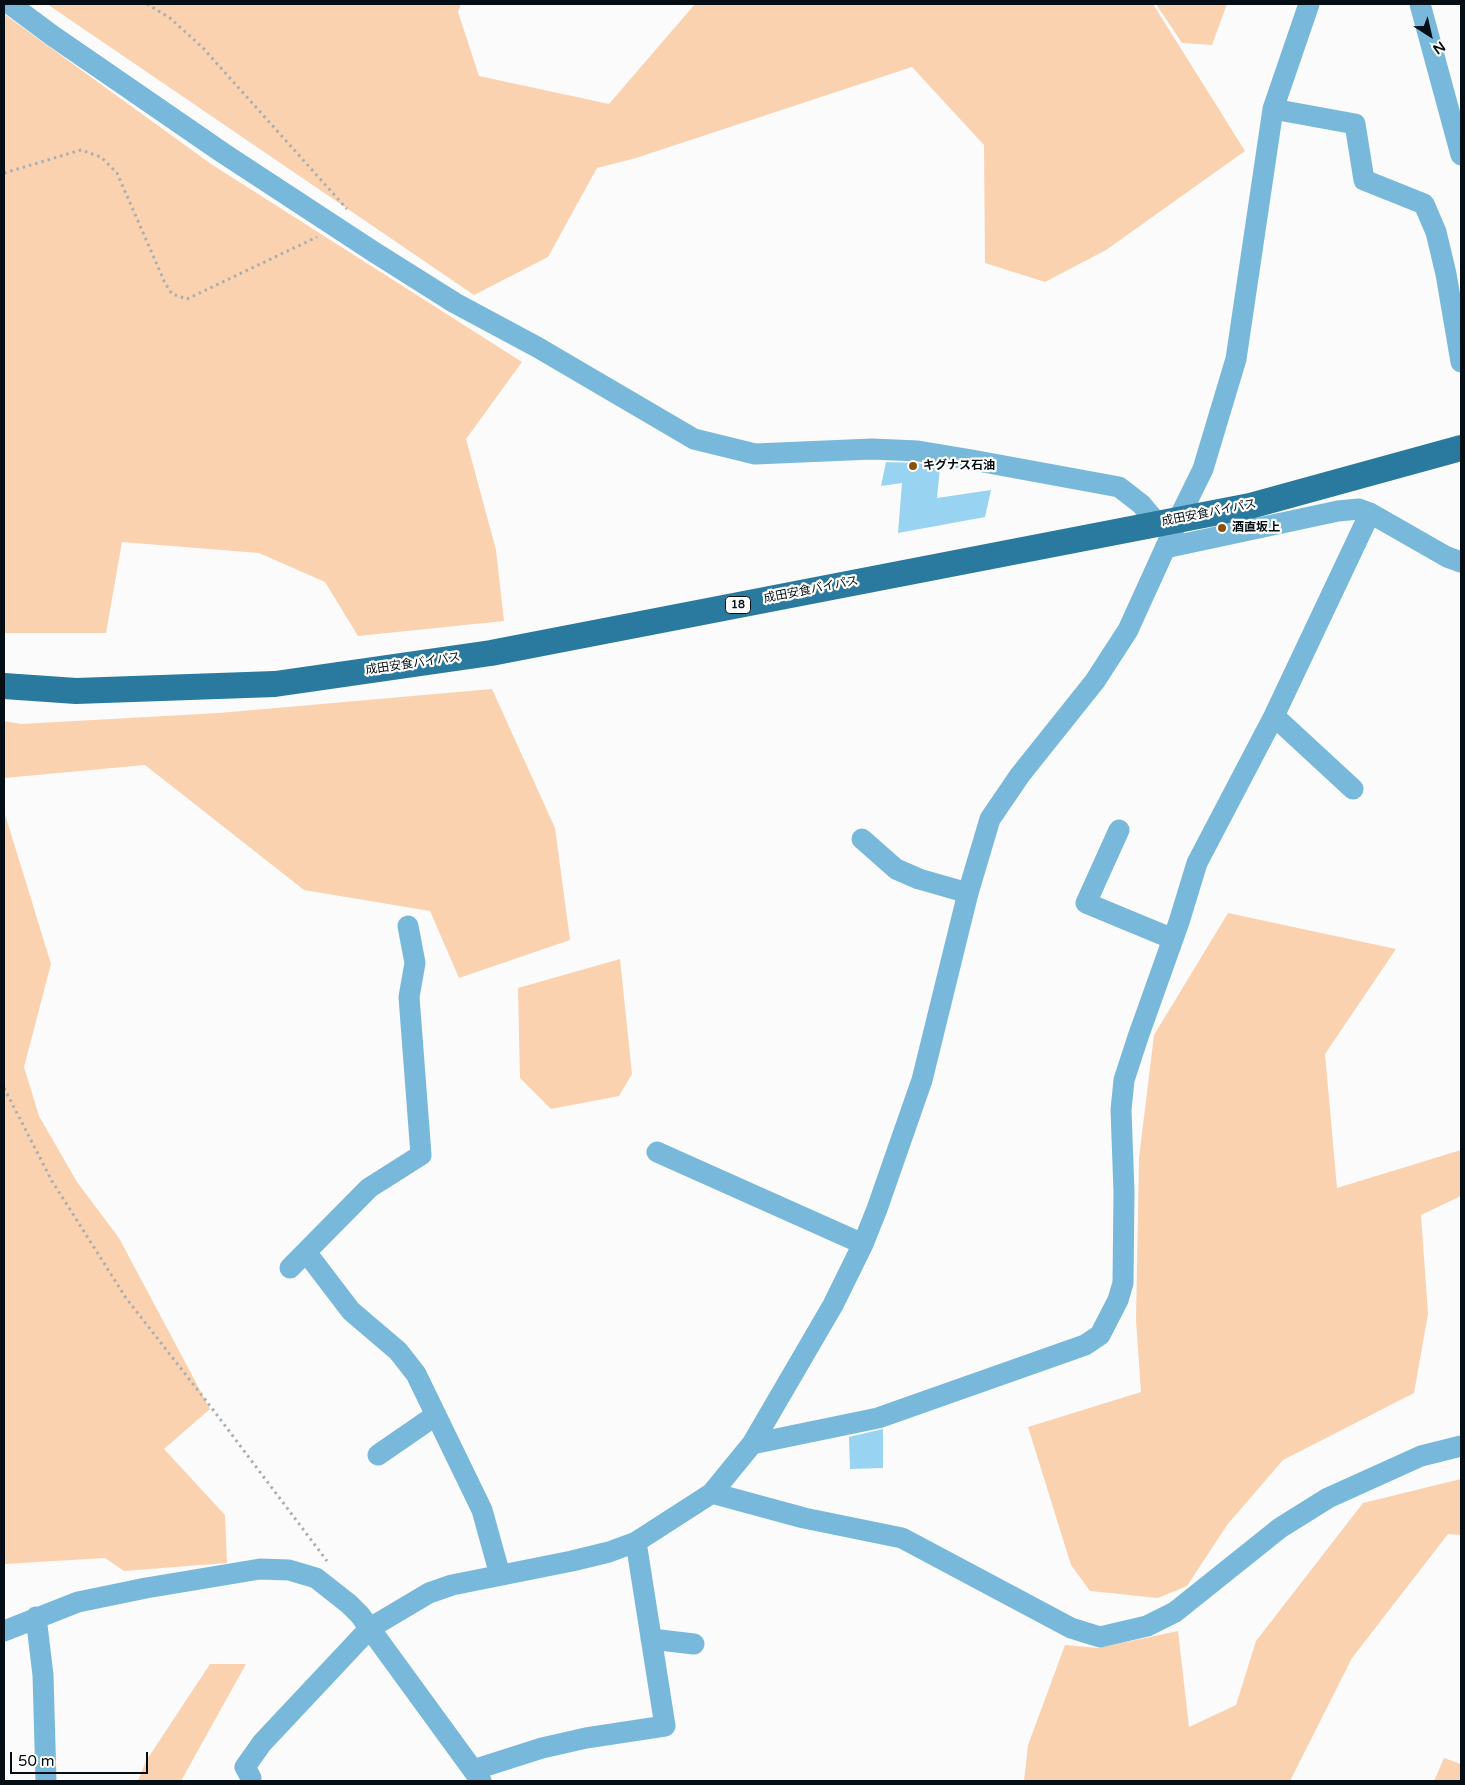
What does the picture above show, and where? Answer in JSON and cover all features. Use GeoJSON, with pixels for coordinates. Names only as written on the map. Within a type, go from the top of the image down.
{"type":"FeatureCollection","features":[{"type":"Feature","properties":{"kind":"main road","name":"成田安食バイパス"},"geometry":{"type":"LineString","coordinates":[[4,686],[76,691],[276,684],[491,653],[1250,506],[1461,448]]}},
{"type":"Feature","properties":{"kind":"street"},"geometry":{"type":"LineString","coordinates":[[10,4],[222,153],[342,219],[456,303],[537,347],[694,439],[755,454],[872,449],[918,451],[972,460],[1119,488],[1167,522]]}},
{"type":"Feature","properties":{"kind":"street"},"geometry":{"type":"LineString","coordinates":[[251,1778],[245,1766],[262,1743],[370,1628],[429,1593],[452,1585],[581,1559],[609,1552],[636,1542],[712,1493],[752,1444],[833,1305],[863,1244],[877,1209],[922,1080],[968,893],[990,819],[1020,775],[1095,681],[1128,630],[1165,548],[1167,522],[1203,469],[1236,359],[1272,109],[1309,4]]}},
{"type":"Feature","properties":{"kind":"street"},"geometry":{"type":"LineString","coordinates":[[1420,4],[1461,155]]}},
{"type":"Feature","properties":{"kind":"street"},"geometry":{"type":"LineString","coordinates":[[1272,109],[1355,124],[1364,180],[1424,204],[1436,232],[1446,274],[1461,362]]}},
{"type":"Feature","properties":{"kind":"street"},"geometry":{"type":"LineString","coordinates":[[1165,548],[1338,511],[1359,509],[1370,513],[1447,557],[1461,562]]}},
{"type":"Feature","properties":{"kind":"street"},"geometry":{"type":"LineString","coordinates":[[752,1444],[878,1418],[1085,1345],[1100,1335],[1118,1300],[1123,1283],[1124,1192],[1121,1110],[1124,1080],[1174,939],[1197,863],[1274,716],[1370,513]]}},
{"type":"Feature","properties":{"kind":"street"},"geometry":{"type":"LineString","coordinates":[[1274,716],[1353,789]]}},
{"type":"Feature","properties":{"kind":"street"},"geometry":{"type":"LineString","coordinates":[[1120,830],[1086,903],[1174,939]]}},
{"type":"Feature","properties":{"kind":"street"},"geometry":{"type":"LineString","coordinates":[[862,839],[896,868],[919,879],[968,893]]}},
{"type":"Feature","properties":{"kind":"street"},"geometry":{"type":"LineString","coordinates":[[290,1268],[369,1188],[421,1155],[410,998],[415,963],[408,926]]}},
{"type":"Feature","properties":{"kind":"street"},"geometry":{"type":"LineString","coordinates":[[657,1152],[863,1244]]}},
{"type":"Feature","properties":{"kind":"street"},"geometry":{"type":"LineString","coordinates":[[306,1252],[351,1311],[398,1350],[416,1374],[482,1510],[500,1575]]}},
{"type":"Feature","properties":{"kind":"street"},"geometry":{"type":"LineString","coordinates":[[378,1455],[436,1414]]}},
{"type":"Feature","properties":{"kind":"street"},"geometry":{"type":"LineString","coordinates":[[712,1493],[804,1518],[902,1538],[1071,1628],[1100,1637],[1146,1626],[1175,1612],[1280,1528],[1328,1498],[1421,1456],[1461,1446]]}},
{"type":"Feature","properties":{"kind":"street"},"geometry":{"type":"LineString","coordinates":[[4,1631],[78,1602],[146,1588],[260,1569],[289,1570],[316,1578],[350,1604],[370,1628],[477,1776],[542,1748],[586,1738],[664,1726],[636,1542]]}},
{"type":"Feature","properties":{"kind":"street"},"geometry":{"type":"LineString","coordinates":[[36,1617],[43,1675],[46,1781]]}},
{"type":"Feature","properties":{"kind":"street"},"geometry":{"type":"LineString","coordinates":[[651,1639],[694,1644]]}},
{"type":"Feature","properties":{"kind":"path"},"geometry":{"type":"LineString","coordinates":[[4,173],[81,150],[101,157],[117,173],[165,283],[172,294],[187,299],[342,219],[342,203],[203,48],[170,18],[146,4]]}},
{"type":"Feature","properties":{"kind":"path"},"geometry":{"type":"LineString","coordinates":[[4,1088],[52,1181],[126,1298],[330,1565]]}},
{"type":"Feature","properties":{"kind":"shaded area"},"geometry":{"type":"Polygon","coordinates":[[[47,4],[461,4],[458,12],[479,76],[609,104],[695,4],[1153,4],[1245,151],[1106,250],[1045,282],[985,263],[984,145],[912,67],[636,158],[597,168],[548,257],[474,295],[47,4]]]}},
{"type":"Feature","properties":{"kind":"shaded area"},"geometry":{"type":"Polygon","coordinates":[[[1156,4],[1227,4],[1212,45],[1182,43],[1156,4]]]}},
{"type":"Feature","properties":{"kind":"shaded area"},"geometry":{"type":"Polygon","coordinates":[[[4,14],[211,164],[522,362],[466,439],[496,550],[504,621],[358,636],[325,582],[259,553],[122,542],[106,633],[4,633],[4,14]]]}},
{"type":"Feature","properties":{"kind":"shaded area"},"geometry":{"type":"Polygon","coordinates":[[[492,689],[555,828],[570,940],[459,978],[430,911],[304,890],[145,765],[4,778],[4,721],[21,724],[219,713],[492,689]]]}},
{"type":"Feature","properties":{"kind":"shaded area"},"geometry":{"type":"Polygon","coordinates":[[[4,811],[51,964],[24,1067],[39,1116],[77,1182],[119,1238],[210,1409],[164,1449],[225,1515],[227,1563],[124,1571],[105,1558],[4,1564],[4,811]]]}},
{"type":"Feature","properties":{"kind":"shaded area"},"geometry":{"type":"Polygon","coordinates":[[[1228,913],[1396,949],[1325,1054],[1337,1188],[1461,1150],[1461,1196],[1421,1215],[1428,1314],[1414,1393],[1283,1460],[1227,1525],[1187,1586],[1158,1598],[1090,1591],[1071,1565],[1028,1427],[1141,1392],[1136,1320],[1139,1158],[1154,1035],[1228,913]]]}},
{"type":"Feature","properties":{"kind":"shaded area"},"geometry":{"type":"Polygon","coordinates":[[[620,959],[632,1074],[619,1096],[551,1109],[520,1078],[518,988],[620,959]]]}},
{"type":"Feature","properties":{"kind":"shaded area"},"geometry":{"type":"Polygon","coordinates":[[[1461,1479],[1461,1535],[1448,1534],[1352,1658],[1290,1781],[1024,1781],[1028,1745],[1065,1645],[1098,1648],[1178,1631],[1189,1727],[1236,1705],[1256,1641],[1363,1503],[1461,1479]]]}},
{"type":"Feature","properties":{"kind":"shaded area"},"geometry":{"type":"Polygon","coordinates":[[[210,1664],[246,1664],[181,1781],[138,1781],[146,1761],[210,1664]]]}},
{"type":"Feature","properties":{"kind":"shaded area"},"geometry":{"type":"Polygon","coordinates":[[[1444,1758],[1461,1764],[1461,1781],[1434,1781],[1444,1758]]]}},
{"type":"Feature","properties":{"kind":"building"},"geometry":{"type":"Polygon","coordinates":[[[886,462],[917,463],[940,467],[937,498],[991,490],[985,517],[898,533],[902,483],[881,486],[886,462]]]}},
{"type":"Feature","properties":{"kind":"building"},"geometry":{"type":"Polygon","coordinates":[[[883,1429],[883,1468],[850,1469],[849,1437],[883,1429]]]}},
{"type":"Feature","properties":{"kind":"place","name":"キグナス石油"},"geometry":{"type":"Point","coordinates":[913,466]}},
{"type":"Feature","properties":{"kind":"place","name":"酒直坂上"},"geometry":{"type":"Point","coordinates":[1222,528]}}]}
